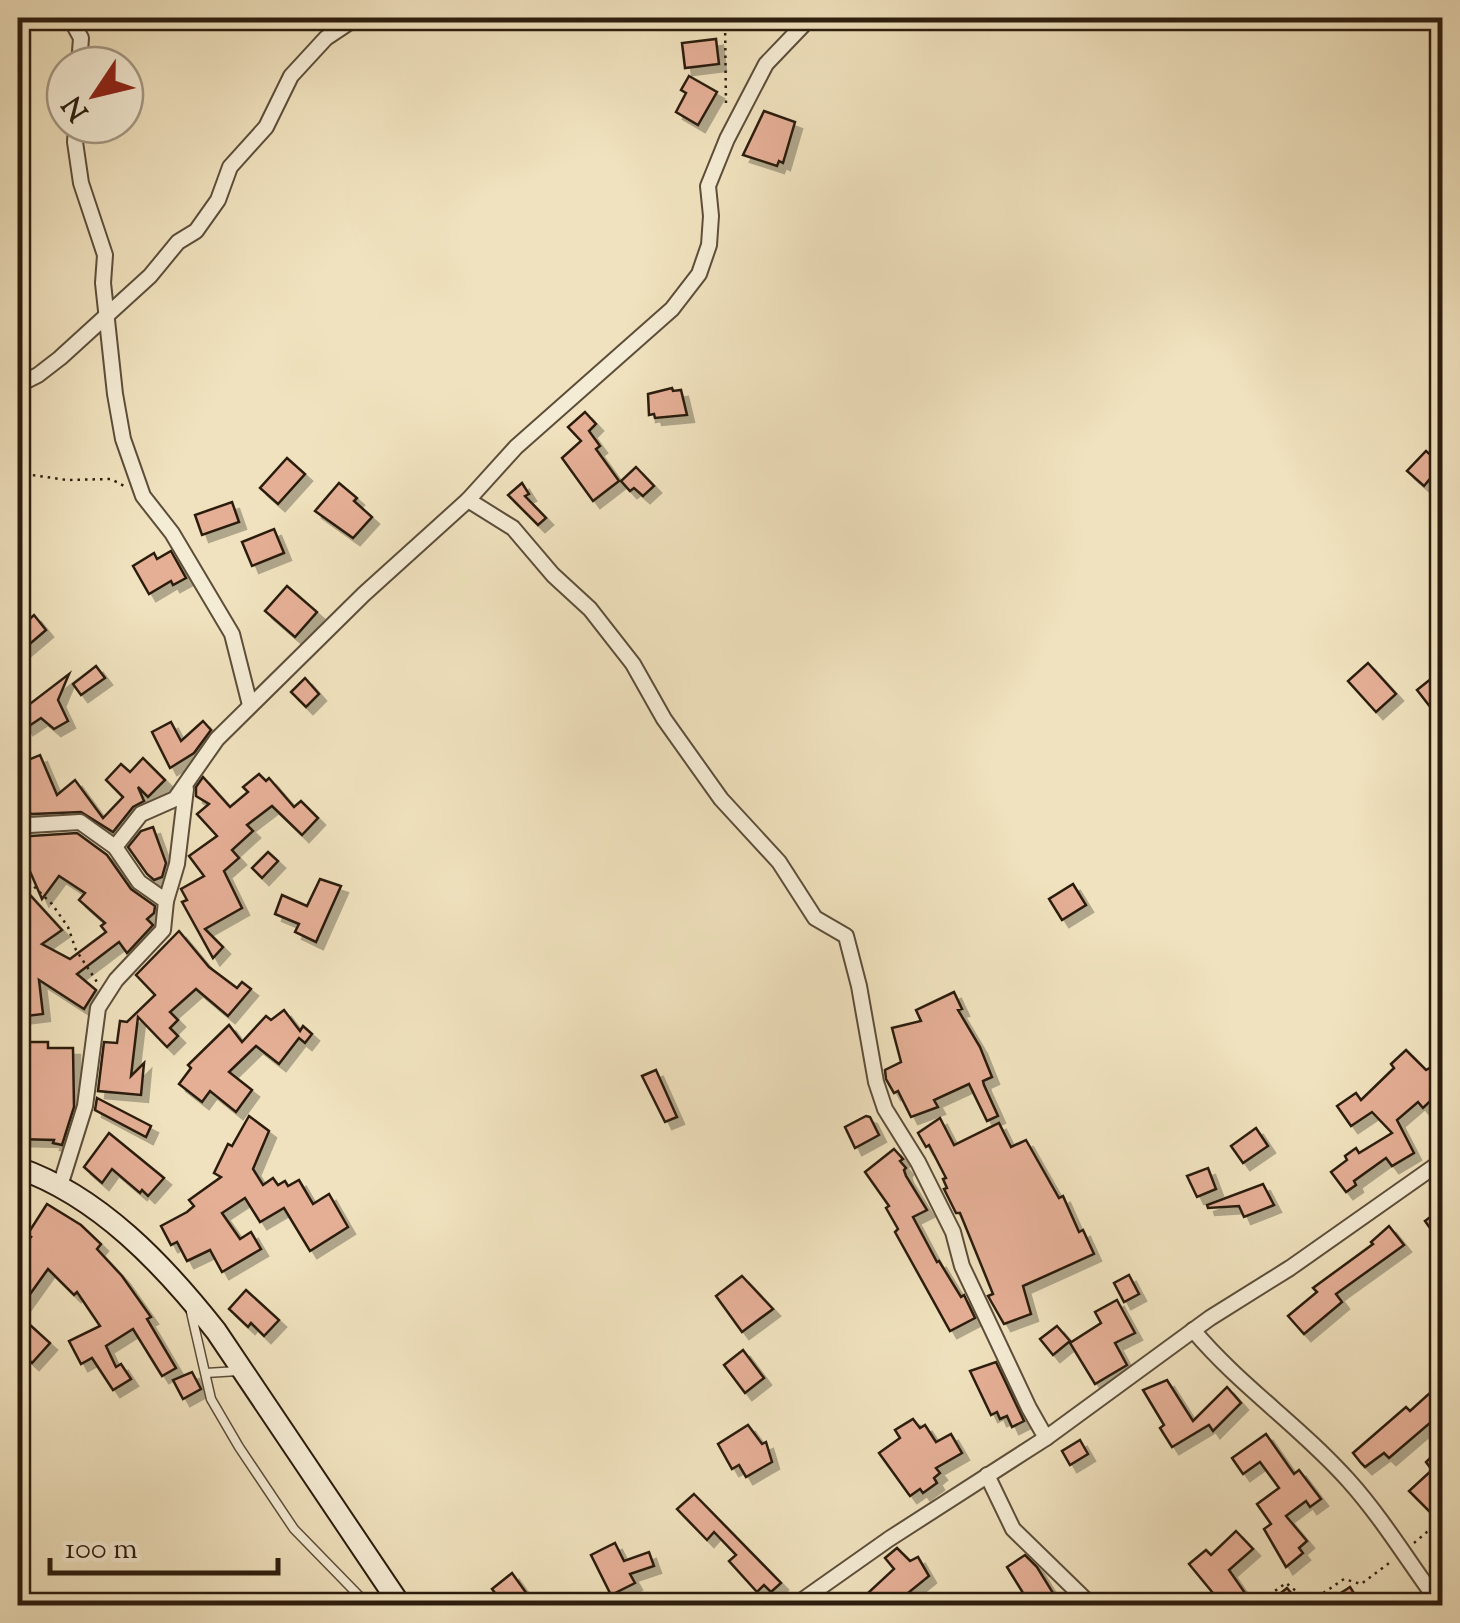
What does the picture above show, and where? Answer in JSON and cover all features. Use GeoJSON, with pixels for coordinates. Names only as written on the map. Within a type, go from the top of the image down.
{"type":"FeatureCollection","features":[{"type":"Feature","properties":{"kind":"main road"},"geometry":{"type":"LineString","coordinates":[[18,1168],[60,1186],[140,1247],[185,1292],[243,1371],[401,1606]]}},
{"type":"Feature","properties":{"kind":"street"},"geometry":{"type":"LineString","coordinates":[[70,18],[81,38],[80,45]]}},
{"type":"Feature","properties":{"kind":"street"},"geometry":{"type":"LineString","coordinates":[[18,386],[38,375],[106,317],[150,276],[178,242],[196,231],[218,200],[230,168],[266,128],[291,76],[326,38],[356,18]]}},
{"type":"Feature","properties":{"kind":"street"},"geometry":{"type":"LineString","coordinates":[[116,846],[141,814],[175,799],[196,767],[250,705],[364,594],[468,500],[516,447],[672,308],[700,274],[709,246],[708,186],[727,139],[766,64],[810,18]]}},
{"type":"Feature","properties":{"kind":"street"},"geometry":{"type":"LineString","coordinates":[[75,145],[81,183],[105,255],[102,283],[124,439],[143,496],[172,533],[232,634],[250,705]]}},
{"type":"Feature","properties":{"kind":"street"},"geometry":{"type":"LineString","coordinates":[[468,500],[513,528],[552,574],[590,608],[633,664],[664,718],[721,799],[779,862],[815,918],[846,936],[885,1109],[918,1162],[953,1232],[962,1266],[1046,1438]]}},
{"type":"Feature","properties":{"kind":"street"},"geometry":{"type":"LineString","coordinates":[[60,1186],[85,1106],[98,1008],[116,980],[163,930],[166,901],[177,864],[187,782],[196,767]]}},
{"type":"Feature","properties":{"kind":"street"},"geometry":{"type":"LineString","coordinates":[[18,819],[30,825],[80,822],[116,846],[139,882],[166,901]]}},
{"type":"Feature","properties":{"kind":"street"},"geometry":{"type":"LineString","coordinates":[[794,1606],[1046,1438],[1192,1330],[1290,1268],[1442,1161]]}},
{"type":"Feature","properties":{"kind":"street"},"geometry":{"type":"LineString","coordinates":[[1192,1330],[1219,1361],[1298,1429],[1350,1482],[1441,1606]]}},
{"type":"Feature","properties":{"kind":"street"},"geometry":{"type":"LineString","coordinates":[[987,1475],[1013,1529],[1092,1606]]}},
{"type":"Feature","properties":{"kind":"lane"},"geometry":{"type":"LineString","coordinates":[[185,1292],[211,1399],[294,1529],[369,1606]]}},
{"type":"Feature","properties":{"kind":"lane"},"geometry":{"type":"LineString","coordinates":[[206,1373],[243,1371]]}},
{"type":"Feature","properties":{"kind":"path"},"geometry":{"type":"LineString","coordinates":[[81,38],[108,18]]}},
{"type":"Feature","properties":{"kind":"path"},"geometry":{"type":"LineString","coordinates":[[725,18],[726,109]]}},
{"type":"Feature","properties":{"kind":"path"},"geometry":{"type":"LineString","coordinates":[[18,473],[67,480],[110,479],[143,496]]}},
{"type":"Feature","properties":{"kind":"path"},"geometry":{"type":"LineString","coordinates":[[1442,660],[1442,666]]}},
{"type":"Feature","properties":{"kind":"path"},"geometry":{"type":"LineString","coordinates":[[18,871],[41,891],[68,928],[76,950],[98,983],[98,1008]]}},
{"type":"Feature","properties":{"kind":"path"},"geometry":{"type":"LineString","coordinates":[[1260,1606],[1286,1582],[1310,1602],[1344,1579],[1361,1584],[1427,1532],[1442,1528]]}},
{"type":"Feature","properties":{"kind":"building"},"geometry":{"type":"Polygon","coordinates":[[[716,39],[719,64],[685,68],[682,43],[716,39]]]}},
{"type":"Feature","properties":{"kind":"building"},"geometry":{"type":"Polygon","coordinates":[[[689,76],[717,92],[698,125],[676,112],[689,76]]]}},
{"type":"Feature","properties":{"kind":"building"},"geometry":{"type":"Polygon","coordinates":[[[764,111],[795,122],[783,163],[779,161],[777,166],[743,155],[764,111]]]}},
{"type":"Feature","properties":{"kind":"building"},"geometry":{"type":"Polygon","coordinates":[[[672,388],[681,390],[687,415],[649,415],[648,394],[672,388]]]}},
{"type":"Feature","properties":{"kind":"building"},"geometry":{"type":"Polygon","coordinates":[[[585,412],[596,424],[589,431],[600,446],[596,449],[619,481],[593,501],[562,458],[581,441],[568,427],[585,412]]]}},
{"type":"Feature","properties":{"kind":"building"},"geometry":{"type":"Polygon","coordinates":[[[1442,445],[1442,464],[1424,486],[1407,471],[1426,451],[1433,457],[1442,445]]]}},
{"type":"Feature","properties":{"kind":"building"},"geometry":{"type":"Polygon","coordinates":[[[287,458],[305,474],[278,504],[260,488],[287,458]]]}},
{"type":"Feature","properties":{"kind":"building"},"geometry":{"type":"Polygon","coordinates":[[[636,467],[654,486],[643,496],[634,488],[630,491],[621,481],[636,467]]]}},
{"type":"Feature","properties":{"kind":"building"},"geometry":{"type":"Polygon","coordinates":[[[339,483],[372,517],[353,538],[315,511],[339,483]]]}},
{"type":"Feature","properties":{"kind":"building"},"geometry":{"type":"Polygon","coordinates":[[[522,483],[529,494],[525,496],[546,518],[538,525],[508,495],[522,483]]]}},
{"type":"Feature","properties":{"kind":"building"},"geometry":{"type":"Polygon","coordinates":[[[232,502],[239,522],[202,535],[195,515],[232,502]]]}},
{"type":"Feature","properties":{"kind":"building"},"geometry":{"type":"Polygon","coordinates":[[[274,529],[284,553],[252,566],[242,542],[274,529]]]}},
{"type":"Feature","properties":{"kind":"building"},"geometry":{"type":"Polygon","coordinates":[[[171,551],[186,578],[173,585],[171,581],[149,594],[133,566],[154,553],[157,559],[171,551]]]}},
{"type":"Feature","properties":{"kind":"building"},"geometry":{"type":"Polygon","coordinates":[[[287,586],[317,612],[295,637],[265,611],[287,586]]]}},
{"type":"Feature","properties":{"kind":"building"},"geometry":{"type":"Polygon","coordinates":[[[18,615],[24,624],[34,615],[46,630],[18,654],[18,615]]]}},
{"type":"Feature","properties":{"kind":"building"},"geometry":{"type":"Polygon","coordinates":[[[1368,663],[1396,694],[1376,712],[1348,681],[1368,663]]]}},
{"type":"Feature","properties":{"kind":"building"},"geometry":{"type":"Polygon","coordinates":[[[96,666],[105,678],[81,695],[73,684],[96,666]]]}},
{"type":"Feature","properties":{"kind":"building"},"geometry":{"type":"Polygon","coordinates":[[[69,674],[58,700],[68,721],[54,729],[41,718],[26,728],[18,713],[69,674]]]}},
{"type":"Feature","properties":{"kind":"building"},"geometry":{"type":"Polygon","coordinates":[[[1437,674],[1442,681],[1442,722],[1417,690],[1437,674]]]}},
{"type":"Feature","properties":{"kind":"building"},"geometry":{"type":"Polygon","coordinates":[[[305,678],[319,694],[306,707],[291,692],[305,678]]]}},
{"type":"Feature","properties":{"kind":"building"},"geometry":{"type":"Polygon","coordinates":[[[203,721],[211,730],[194,753],[170,768],[152,732],[171,722],[181,741],[203,721]]]}},
{"type":"Feature","properties":{"kind":"building"},"geometry":{"type":"Polygon","coordinates":[[[40,755],[57,795],[75,780],[103,818],[123,797],[106,780],[121,764],[130,772],[143,758],[165,780],[148,797],[138,787],[144,801],[133,807],[113,832],[81,812],[32,814],[18,809],[18,764],[40,755]]]}},
{"type":"Feature","properties":{"kind":"building"},"geometry":{"type":"Polygon","coordinates":[[[259,774],[266,781],[269,778],[294,807],[301,801],[318,818],[302,835],[272,806],[247,825],[253,831],[232,850],[239,858],[224,871],[242,908],[205,929],[223,947],[213,958],[182,902],[187,900],[181,889],[204,876],[189,856],[217,836],[197,814],[209,804],[196,796],[196,787],[203,777],[230,807],[248,792],[243,787],[259,774]]]}},
{"type":"Feature","properties":{"kind":"building"},"geometry":{"type":"Polygon","coordinates":[[[153,827],[166,863],[162,877],[154,880],[128,847],[141,831],[153,827]]]}},
{"type":"Feature","properties":{"kind":"building"},"geometry":{"type":"Polygon","coordinates":[[[18,831],[31,836],[77,833],[107,855],[131,889],[155,906],[147,919],[153,925],[127,953],[119,942],[77,974],[96,990],[84,1009],[39,980],[43,1014],[18,1017],[18,956],[27,936],[18,925],[18,882],[62,930],[42,944],[70,959],[106,932],[101,926],[105,923],[79,900],[85,893],[59,876],[42,899],[18,844],[18,831]]]}},
{"type":"Feature","properties":{"kind":"building"},"geometry":{"type":"Polygon","coordinates":[[[268,852],[278,861],[262,878],[252,868],[268,852]]]}},
{"type":"Feature","properties":{"kind":"building"},"geometry":{"type":"Polygon","coordinates":[[[320,879],[341,886],[316,942],[295,932],[299,924],[275,914],[282,895],[307,906],[320,879]]]}},
{"type":"Feature","properties":{"kind":"building"},"geometry":{"type":"Polygon","coordinates":[[[1073,884],[1086,905],[1062,920],[1049,899],[1073,884]]]}},
{"type":"Feature","properties":{"kind":"building"},"geometry":{"type":"Polygon","coordinates":[[[179,931],[209,967],[237,988],[242,982],[251,989],[228,1016],[196,989],[170,1012],[178,1020],[170,1028],[178,1036],[167,1047],[138,1017],[131,1076],[144,1063],[141,1095],[98,1091],[104,1042],[117,1043],[120,1021],[127,1022],[155,995],[136,975],[179,931]]]}},
{"type":"Feature","properties":{"kind":"building"},"geometry":{"type":"Polygon","coordinates":[[[954,992],[962,1009],[958,1010],[992,1077],[983,1081],[998,1116],[987,1121],[969,1084],[934,1100],[938,1107],[911,1117],[898,1091],[894,1093],[886,1079],[885,1070],[901,1062],[892,1028],[921,1021],[916,1010],[954,992]]]}},
{"type":"Feature","properties":{"kind":"building"},"geometry":{"type":"Polygon","coordinates":[[[284,1010],[300,1031],[303,1026],[312,1034],[305,1043],[299,1038],[279,1064],[256,1046],[229,1072],[252,1090],[236,1112],[210,1091],[202,1102],[179,1084],[191,1068],[188,1065],[229,1025],[242,1042],[266,1016],[271,1020],[284,1010]]]}},
{"type":"Feature","properties":{"kind":"building"},"geometry":{"type":"Polygon","coordinates":[[[18,1042],[48,1042],[48,1048],[73,1048],[74,1107],[62,1145],[53,1143],[54,1140],[18,1139],[18,1042]]]}},
{"type":"Feature","properties":{"kind":"building"},"geometry":{"type":"Polygon","coordinates":[[[1406,1050],[1426,1070],[1442,1061],[1442,1090],[1423,1108],[1418,1102],[1397,1120],[1414,1153],[1392,1166],[1386,1158],[1354,1181],[1356,1185],[1346,1192],[1331,1172],[1356,1148],[1359,1153],[1392,1133],[1372,1112],[1351,1126],[1337,1106],[1356,1093],[1361,1100],[1394,1068],[1391,1064],[1406,1050]]]}},
{"type":"Feature","properties":{"kind":"building"},"geometry":{"type":"Polygon","coordinates":[[[656,1070],[677,1117],[665,1122],[642,1076],[656,1070]]]}},
{"type":"Feature","properties":{"kind":"building"},"geometry":{"type":"Polygon","coordinates":[[[97,1098],[151,1126],[146,1137],[95,1110],[97,1098]]]}},
{"type":"Feature","properties":{"kind":"building"},"geometry":{"type":"Polygon","coordinates":[[[249,1116],[269,1131],[253,1169],[263,1185],[273,1178],[278,1185],[285,1181],[288,1186],[299,1180],[313,1204],[329,1194],[348,1227],[310,1251],[284,1208],[260,1222],[245,1198],[222,1213],[240,1239],[251,1232],[261,1249],[222,1272],[210,1250],[187,1261],[177,1242],[171,1245],[161,1226],[187,1212],[194,1206],[189,1200],[221,1177],[214,1173],[228,1144],[232,1146],[249,1116]]]}},
{"type":"Feature","properties":{"kind":"building"},"geometry":{"type":"Polygon","coordinates":[[[866,1116],[879,1135],[855,1148],[845,1127],[866,1116]]]}},
{"type":"Feature","properties":{"kind":"building"},"geometry":{"type":"Polygon","coordinates":[[[940,1118],[954,1145],[999,1123],[1011,1147],[1026,1140],[1059,1198],[1063,1196],[1079,1232],[1083,1230],[1094,1254],[1023,1286],[1031,1314],[1004,1324],[988,1296],[993,1294],[960,1213],[956,1213],[944,1189],[946,1178],[918,1133],[940,1118]]]}},
{"type":"Feature","properties":{"kind":"building"},"geometry":{"type":"Polygon","coordinates":[[[1256,1128],[1268,1146],[1243,1163],[1231,1146],[1256,1128]]]}},
{"type":"Feature","properties":{"kind":"building"},"geometry":{"type":"Polygon","coordinates":[[[109,1133],[164,1178],[148,1196],[112,1169],[102,1183],[84,1167],[109,1133]]]}},
{"type":"Feature","properties":{"kind":"building"},"geometry":{"type":"Polygon","coordinates":[[[894,1149],[903,1159],[900,1161],[906,1176],[927,1210],[913,1217],[937,1262],[961,1297],[964,1295],[975,1318],[950,1331],[895,1232],[898,1229],[886,1208],[889,1206],[865,1172],[894,1149]]]}},
{"type":"Feature","properties":{"kind":"building"},"geometry":{"type":"Polygon","coordinates":[[[1208,1168],[1216,1189],[1197,1197],[1187,1176],[1208,1168]]]}},
{"type":"Feature","properties":{"kind":"building"},"geometry":{"type":"Polygon","coordinates":[[[1263,1184],[1274,1205],[1244,1217],[1239,1206],[1208,1208],[1207,1205],[1263,1184]]]}},
{"type":"Feature","properties":{"kind":"building"},"geometry":{"type":"Polygon","coordinates":[[[47,1204],[81,1225],[101,1244],[97,1249],[151,1317],[147,1319],[176,1368],[162,1376],[133,1329],[106,1346],[116,1367],[121,1364],[131,1379],[113,1390],[92,1358],[81,1364],[69,1341],[100,1326],[77,1292],[74,1295],[48,1269],[18,1311],[18,1252],[31,1237],[27,1235],[47,1204]]]}},
{"type":"Feature","properties":{"kind":"building"},"geometry":{"type":"Polygon","coordinates":[[[1442,1208],[1442,1245],[1425,1221],[1442,1208]]]}},
{"type":"Feature","properties":{"kind":"building"},"geometry":{"type":"Polygon","coordinates":[[[1389,1226],[1404,1245],[1336,1294],[1342,1302],[1304,1334],[1288,1316],[1317,1292],[1313,1288],[1373,1244],[1389,1226]]]}},
{"type":"Feature","properties":{"kind":"building"},"geometry":{"type":"Polygon","coordinates":[[[1129,1275],[1139,1294],[1124,1302],[1114,1283],[1129,1275]]]}},
{"type":"Feature","properties":{"kind":"building"},"geometry":{"type":"Polygon","coordinates":[[[742,1276],[773,1309],[742,1332],[716,1296],[742,1276]]]}},
{"type":"Feature","properties":{"kind":"building"},"geometry":{"type":"Polygon","coordinates":[[[246,1290],[279,1320],[264,1336],[229,1309],[246,1290]]]}},
{"type":"Feature","properties":{"kind":"building"},"geometry":{"type":"Polygon","coordinates":[[[1117,1300],[1135,1333],[1115,1343],[1127,1365],[1095,1384],[1070,1343],[1101,1323],[1095,1312],[1117,1300]]]}},
{"type":"Feature","properties":{"kind":"building"},"geometry":{"type":"Polygon","coordinates":[[[29,1324],[50,1343],[32,1363],[18,1350],[18,1337],[29,1324]]]}},
{"type":"Feature","properties":{"kind":"building"},"geometry":{"type":"Polygon","coordinates":[[[1057,1326],[1070,1341],[1053,1355],[1040,1339],[1057,1326]]]}},
{"type":"Feature","properties":{"kind":"building"},"geometry":{"type":"Polygon","coordinates":[[[743,1350],[764,1378],[745,1393],[724,1365],[743,1350]]]}},
{"type":"Feature","properties":{"kind":"building"},"geometry":{"type":"Polygon","coordinates":[[[996,1362],[1024,1421],[1012,1427],[1007,1416],[1000,1419],[997,1412],[991,1415],[970,1371],[996,1362]]]}},
{"type":"Feature","properties":{"kind":"building"},"geometry":{"type":"Polygon","coordinates":[[[192,1372],[201,1389],[183,1399],[173,1380],[192,1372]]]}},
{"type":"Feature","properties":{"kind":"building"},"geometry":{"type":"Polygon","coordinates":[[[1167,1380],[1193,1421],[1227,1387],[1241,1403],[1213,1431],[1209,1425],[1172,1447],[1143,1390],[1167,1380]]]}},
{"type":"Feature","properties":{"kind":"building"},"geometry":{"type":"Polygon","coordinates":[[[1442,1382],[1442,1435],[1431,1422],[1389,1458],[1384,1453],[1365,1467],[1353,1453],[1442,1382]]]}},
{"type":"Feature","properties":{"kind":"building"},"geometry":{"type":"Polygon","coordinates":[[[913,1419],[920,1428],[925,1425],[936,1442],[951,1434],[962,1453],[936,1468],[940,1473],[934,1478],[937,1483],[910,1496],[879,1453],[900,1438],[895,1430],[913,1419]]]}},
{"type":"Feature","properties":{"kind":"building"},"geometry":{"type":"Polygon","coordinates":[[[748,1425],[762,1444],[766,1442],[772,1462],[746,1477],[739,1465],[732,1469],[718,1444],[748,1425]]]}},
{"type":"Feature","properties":{"kind":"building"},"geometry":{"type":"Polygon","coordinates":[[[1266,1434],[1294,1474],[1299,1470],[1321,1499],[1310,1507],[1306,1501],[1286,1516],[1307,1541],[1299,1548],[1303,1553],[1286,1567],[1264,1529],[1271,1524],[1257,1504],[1279,1488],[1260,1462],[1243,1474],[1232,1458],[1266,1434]]]}},
{"type":"Feature","properties":{"kind":"building"},"geometry":{"type":"Polygon","coordinates":[[[1080,1440],[1088,1454],[1070,1465],[1062,1451],[1080,1440]]]}},
{"type":"Feature","properties":{"kind":"building"},"geometry":{"type":"Polygon","coordinates":[[[1442,1446],[1442,1524],[1409,1491],[1432,1470],[1426,1462],[1442,1446]]]}},
{"type":"Feature","properties":{"kind":"building"},"geometry":{"type":"Polygon","coordinates":[[[694,1494],[781,1583],[771,1592],[764,1585],[757,1592],[729,1561],[736,1555],[714,1532],[707,1540],[677,1509],[694,1494]]]}},
{"type":"Feature","properties":{"kind":"building"},"geometry":{"type":"Polygon","coordinates":[[[1236,1531],[1253,1549],[1229,1570],[1254,1606],[1206,1606],[1217,1598],[1189,1564],[1206,1550],[1211,1555],[1236,1531]]]}},
{"type":"Feature","properties":{"kind":"building"},"geometry":{"type":"Polygon","coordinates":[[[615,1543],[624,1561],[649,1552],[654,1566],[630,1574],[635,1583],[611,1595],[591,1555],[615,1543]]]}},
{"type":"Feature","properties":{"kind":"building"},"geometry":{"type":"Polygon","coordinates":[[[897,1548],[910,1561],[918,1557],[929,1576],[892,1606],[854,1606],[894,1569],[885,1558],[897,1548]]]}},
{"type":"Feature","properties":{"kind":"building"},"geometry":{"type":"Polygon","coordinates":[[[1025,1555],[1061,1606],[1031,1606],[1007,1567],[1025,1555]]]}},
{"type":"Feature","properties":{"kind":"building"},"geometry":{"type":"Polygon","coordinates":[[[512,1573],[536,1606],[505,1606],[492,1589],[512,1573]]]}},
{"type":"Feature","properties":{"kind":"building"},"geometry":{"type":"Polygon","coordinates":[[[1350,1587],[1362,1606],[1320,1606],[1347,1589],[1350,1587]]]}},
{"type":"Feature","properties":{"kind":"building"},"geometry":{"type":"Polygon","coordinates":[[[1287,1588],[1302,1606],[1265,1606],[1287,1588]]]}}]}
